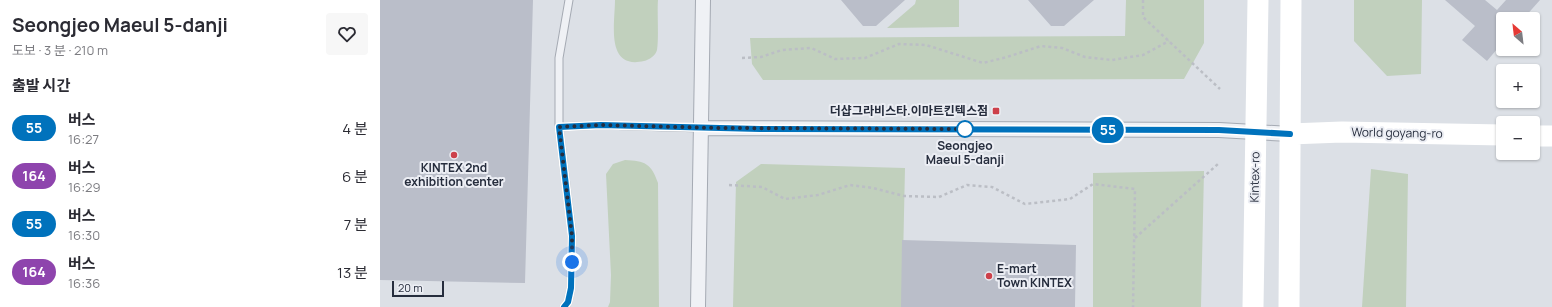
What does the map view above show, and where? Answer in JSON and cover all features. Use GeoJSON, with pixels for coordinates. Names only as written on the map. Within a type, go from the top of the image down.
{"type":"FeatureCollection","features":[{"type":"Feature","properties":{"kind":"main road","name":"Kintex-ro"},"geometry":{"type":"LineString","coordinates":[[1253,307],[1258,0]]}},
{"type":"Feature","properties":{"kind":"main road"},"geometry":{"type":"LineString","coordinates":[[1289,307],[1291,0]]}},
{"type":"Feature","properties":{"kind":"main road","name":"World goyang-ro"},"geometry":{"type":"LineString","coordinates":[[1290,134],[1342,132],[1496,135]]}},
{"type":"Feature","properties":{"kind":"main road"},"geometry":{"type":"LineString","coordinates":[[1540,136],[1552,136]]}},
{"type":"Feature","properties":{"kind":"street"},"geometry":{"type":"LineString","coordinates":[[698,307],[703,0]]}},
{"type":"Feature","properties":{"kind":"street"},"geometry":{"type":"LineString","coordinates":[[702,128],[1256,131],[1290,134]]}},
{"type":"Feature","properties":{"kind":"lane"},"geometry":{"type":"LineString","coordinates":[[564,307],[568,302],[571,288],[572,236],[559,127],[559,58],[569,0]]}},
{"type":"Feature","properties":{"kind":"lane"},"geometry":{"type":"LineString","coordinates":[[559,127],[601,125],[702,128]]}},
{"type":"Feature","properties":{"kind":"path"},"geometry":{"type":"LineString","coordinates":[[1143,0],[1143,17],[1220,89]]}},
{"type":"Feature","properties":{"kind":"path"},"geometry":{"type":"LineString","coordinates":[[742,58],[762,57],[782,50],[811,48],[835,59],[865,58],[899,44],[926,45],[983,63],[1041,46],[1062,48],[1085,57],[1112,60],[1143,55],[1169,41]]}},
{"type":"Feature","properties":{"kind":"path"},"geometry":{"type":"LineString","coordinates":[[1134,239],[1219,164]]}},
{"type":"Feature","properties":{"kind":"path"},"geometry":{"type":"LineString","coordinates":[[729,185],[762,187],[785,199],[818,195],[850,185],[873,188],[904,196],[940,197],[967,185],[992,187],[1025,204],[1070,199],[1093,184],[1135,189],[1133,307]]}},
{"type":"Feature","properties":{"kind":"green space"},"geometry":{"type":"Polygon","coordinates":[[[615,0],[658,0],[657,50],[650,58],[644,61],[632,62],[623,58],[618,52],[614,32],[615,0]]]}},
{"type":"Feature","properties":{"kind":"green space"},"geometry":{"type":"Polygon","coordinates":[[[916,0],[959,0],[959,27],[887,28],[915,4],[916,0]]]}},
{"type":"Feature","properties":{"kind":"green space"},"geometry":{"type":"Polygon","coordinates":[[[1126,0],[1204,0],[1204,43],[1184,79],[763,80],[752,64],[750,38],[1125,36],[1126,0]]]}},
{"type":"Feature","properties":{"kind":"green space"},"geometry":{"type":"Polygon","coordinates":[[[1354,0],[1422,0],[1421,74],[1387,76],[1354,41],[1354,0]]]}},
{"type":"Feature","properties":{"kind":"green space"},"geometry":{"type":"Polygon","coordinates":[[[625,160],[638,161],[646,164],[653,171],[658,183],[659,307],[608,307],[610,302],[611,275],[606,174],[613,164],[625,160]]]}},
{"type":"Feature","properties":{"kind":"green space"},"geometry":{"type":"Polygon","coordinates":[[[761,164],[905,168],[902,307],[733,307],[736,182],[761,164]]]}},
{"type":"Feature","properties":{"kind":"green space"},"geometry":{"type":"Polygon","coordinates":[[[1371,169],[1408,174],[1406,307],[1362,307],[1371,169]]]}},
{"type":"Feature","properties":{"kind":"green space"},"geometry":{"type":"Polygon","coordinates":[[[1204,171],[1201,307],[1093,307],[1093,173],[1204,171]]]}},
{"type":"Feature","properties":{"kind":"building","name":"KINTEX 2nd exhibition center"},"geometry":{"type":"Polygon","coordinates":[[[380,0],[533,0],[525,283],[380,280],[380,0]]]}},
{"type":"Feature","properties":{"kind":"building"},"geometry":{"type":"Polygon","coordinates":[[[841,0],[905,0],[876,26],[863,26],[841,0]]]}},
{"type":"Feature","properties":{"kind":"building"},"geometry":{"type":"Polygon","coordinates":[[[1028,0],[1094,0],[1064,26],[1051,26],[1028,0]]]}},
{"type":"Feature","properties":{"kind":"building"},"geometry":{"type":"Polygon","coordinates":[[[1445,0],[1485,0],[1497,10],[1506,0],[1540,0],[1529,12],[1496,12],[1496,50],[1487,61],[1462,40],[1475,26],[1445,0]]]}},
{"type":"Feature","properties":{"kind":"building","name":"E-mart Town KINTEX"},"geometry":{"type":"Polygon","coordinates":[[[902,240],[1076,245],[1075,307],[901,307],[902,240]]]}},
{"type":"Feature","properties":{"kind":"bus line","name":"55"},"geometry":{"type":"LineString","coordinates":[[564,307],[568,302],[571,288],[572,236],[559,127],[601,125],[760,129],[1219,130],[1290,134]]}},
{"type":"Feature","properties":{"kind":"place","name":"더샵그라비스타.이마트킨텍스점"},"geometry":{"type":"Point","coordinates":[996,111]}},
{"type":"Feature","properties":{"kind":"place","name":"Seongjeo Maeul 5-danji"},"geometry":{"type":"Point","coordinates":[965,129]}},
{"type":"Feature","properties":{"kind":"place","name":"KINTEX 2nd exhibition center"},"geometry":{"type":"Point","coordinates":[454,155]}},
{"type":"Feature","properties":{"kind":"place","name":"E-mart Town KINTEX"},"geometry":{"type":"Point","coordinates":[989,276]}},
{"type":"Feature","properties":{"kind":"route"},"geometry":{"type":"LineString","coordinates":[[572,262],[572,236],[559,127],[601,125],[717,128],[966,130],[965,129]]}}]}
